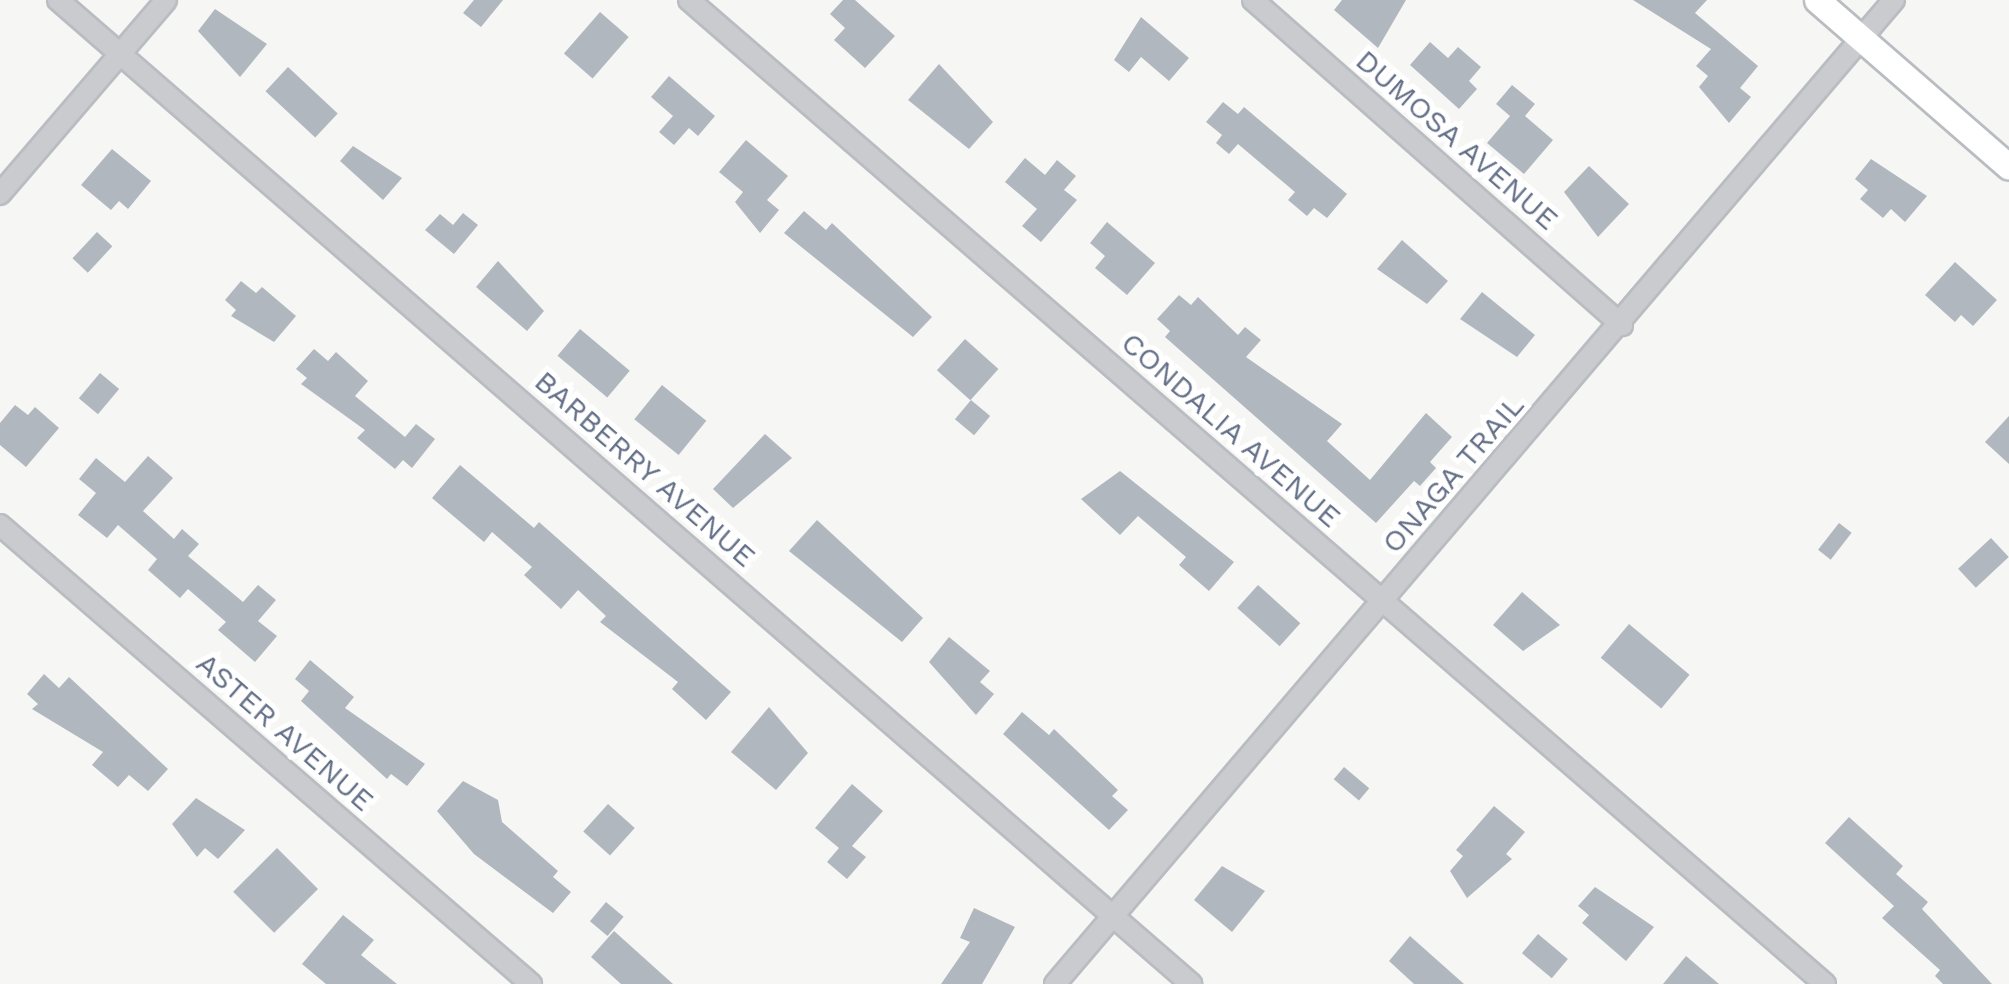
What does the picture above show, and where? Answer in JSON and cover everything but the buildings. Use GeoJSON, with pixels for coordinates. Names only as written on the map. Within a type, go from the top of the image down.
{"type":"FeatureCollection","features":[{"type":"Feature","properties":{"kind":"main road"},"geometry":{"type":"LineString","coordinates":[[1818,0],[2009,166]]}},
{"type":"Feature","properties":{"kind":"street","name":"BARBERRY AVENUE"},"geometry":{"type":"LineString","coordinates":[[58,0],[1191,984]]}},
{"type":"Feature","properties":{"kind":"street"},"geometry":{"type":"LineString","coordinates":[[0,194],[166,0]]}},
{"type":"Feature","properties":{"kind":"street","name":"CONDALIA AVENUE"},"geometry":{"type":"LineString","coordinates":[[690,0],[1825,984]]}},
{"type":"Feature","properties":{"kind":"street","name":"DUMOSA AVENUE"},"geometry":{"type":"LineString","coordinates":[[1253,0],[1622,325]]}},
{"type":"Feature","properties":{"kind":"street","name":"ONAGA TRAIL"},"geometry":{"type":"LineString","coordinates":[[1055,984],[1622,325],[1894,0]]}},
{"type":"Feature","properties":{"kind":"street","name":"ASTER AVENUE"},"geometry":{"type":"LineString","coordinates":[[0,525],[531,984]]}}]}
